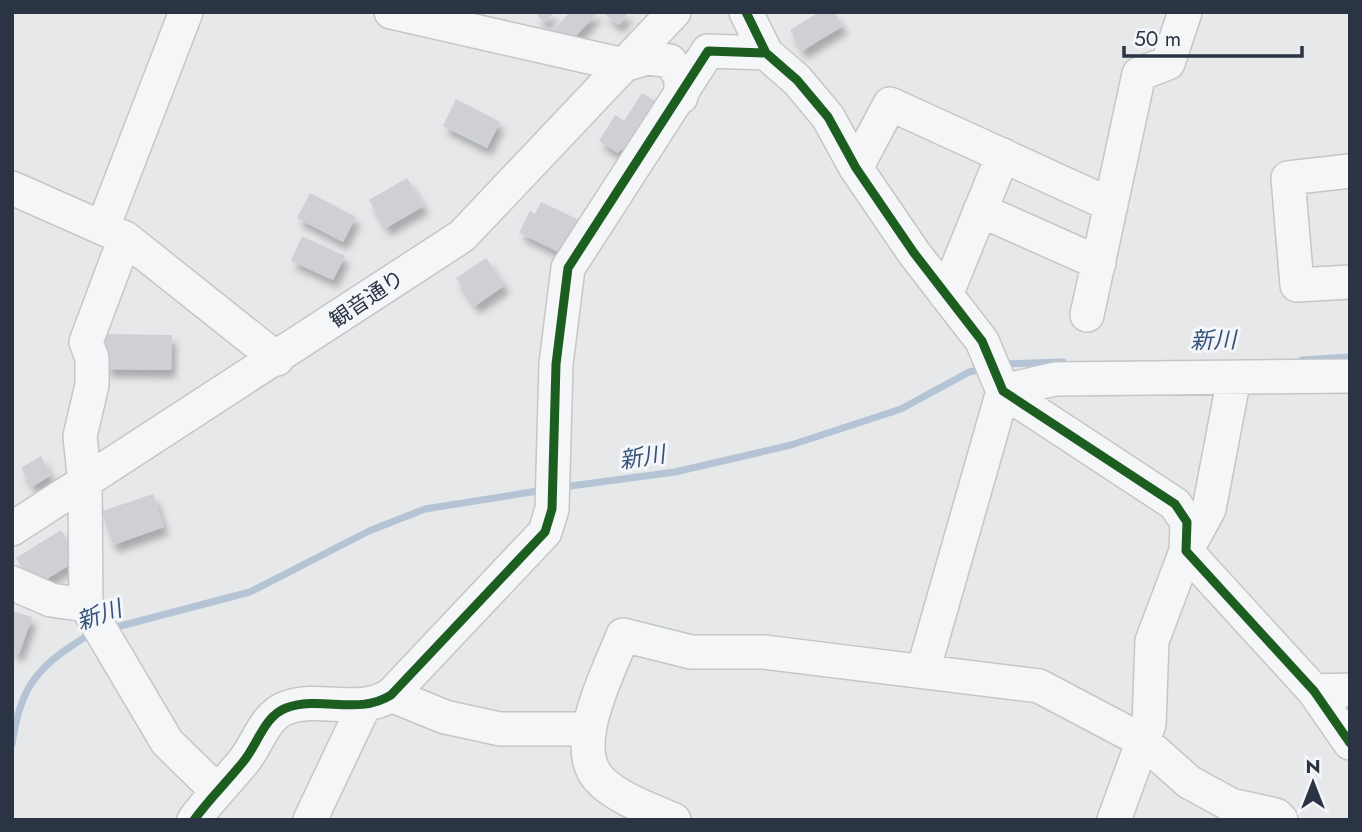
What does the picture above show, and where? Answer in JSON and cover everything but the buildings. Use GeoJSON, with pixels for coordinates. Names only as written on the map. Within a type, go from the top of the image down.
{"type":"FeatureCollection","features":[{"type":"Feature","properties":{"kind":"street"},"geometry":{"type":"LineString","coordinates":[[186,12],[114,232],[86,342],[92,358],[92,385],[80,436],[85,484],[87,607],[107,636],[167,742],[216,790]]}},
{"type":"Feature","properties":{"kind":"street","name":"観音通り"},"geometry":{"type":"LineString","coordinates":[[12,529],[277,359],[462,236],[674,12]]}},
{"type":"Feature","properties":{"kind":"street"},"geometry":{"type":"LineString","coordinates":[[746,12],[766,53],[797,80],[828,117],[856,168],[982,341],[1003,391],[1175,504],[1187,522],[1186,551],[1314,691],[1350,743]]}},
{"type":"Feature","properties":{"kind":"street"},"geometry":{"type":"LineString","coordinates":[[1087,316],[1139,74],[1168,63],[1185,12]]}},
{"type":"Feature","properties":{"kind":"street"},"geometry":{"type":"LineString","coordinates":[[407,14],[624,65],[647,58],[670,61],[681,77],[681,97]]}},
{"type":"Feature","properties":{"kind":"street"},"geometry":{"type":"LineString","coordinates":[[310,820],[378,701],[545,532],[552,509],[556,364],[568,268],[681,97],[708,51],[766,53]]}},
{"type":"Feature","properties":{"kind":"street"},"geometry":{"type":"LineString","coordinates":[[856,168],[890,104],[1111,205]]}},
{"type":"Feature","properties":{"kind":"street"},"geometry":{"type":"LineString","coordinates":[[946,295],[1003,155]]}},
{"type":"Feature","properties":{"kind":"street"},"geometry":{"type":"LineString","coordinates":[[1350,171],[1288,178],[1297,285],[1350,282]]}},
{"type":"Feature","properties":{"kind":"street"},"geometry":{"type":"LineString","coordinates":[[12,188],[114,232],[277,359]]}},
{"type":"Feature","properties":{"kind":"street"},"geometry":{"type":"LineString","coordinates":[[980,210],[1099,262]]}},
{"type":"Feature","properties":{"kind":"street"},"geometry":{"type":"LineString","coordinates":[[1003,391],[1055,379],[1350,376]]}},
{"type":"Feature","properties":{"kind":"street"},"geometry":{"type":"LineString","coordinates":[[1114,820],[1149,724],[1152,642],[1186,551],[1209,509],[1234,378]]}},
{"type":"Feature","properties":{"kind":"street"},"geometry":{"type":"LineString","coordinates":[[923,671],[1003,391]]}},
{"type":"Feature","properties":{"kind":"street"},"geometry":{"type":"LineString","coordinates":[[12,583],[51,600],[87,607]]}},
{"type":"Feature","properties":{"kind":"street"},"geometry":{"type":"LineString","coordinates":[[674,820],[601,782],[588,758],[588,729],[623,635],[691,652],[764,652],[1039,686],[1143,741],[1189,782],[1231,805],[1276,816],[1281,820]]}},
{"type":"Feature","properties":{"kind":"street"},"geometry":{"type":"LineString","coordinates":[[1314,691],[1350,690]]}},
{"type":"Feature","properties":{"kind":"street"},"geometry":{"type":"LineString","coordinates":[[194,820],[216,790],[244,761],[272,716],[285,708],[378,701],[500,729],[588,729]]}},
{"type":"Feature","properties":{"kind":"waterway","name":"新川"},"geometry":{"type":"LineString","coordinates":[[1302,360],[1350,357]]}},
{"type":"Feature","properties":{"kind":"waterway","name":"新川"},"geometry":{"type":"LineString","coordinates":[[1001,364],[1063,362]]}},
{"type":"Feature","properties":{"kind":"waterway","name":"新川"},"geometry":{"type":"LineString","coordinates":[[563,487],[675,472],[791,445],[901,409],[969,372],[983,369]]}},
{"type":"Feature","properties":{"kind":"waterway","name":"新川"},"geometry":{"type":"LineString","coordinates":[[109,629],[250,592],[369,531],[425,509],[544,490]]}},
{"type":"Feature","properties":{"kind":"waterway","name":"新川"},"geometry":{"type":"LineString","coordinates":[[12,744],[18,713],[36,677],[56,657],[94,633]]}},
{"type":"Feature","properties":{"kind":"cycle path"},"geometry":{"type":"LineString","coordinates":[[746,12],[766,53],[797,80],[828,117],[856,168],[914,253],[982,341],[1003,391],[1175,504],[1187,522],[1186,551],[1314,691],[1350,743]]}},
{"type":"Feature","properties":{"kind":"cycle path"},"geometry":{"type":"LineString","coordinates":[[194,820],[243,762],[266,724],[278,712],[313,703],[366,704],[391,695],[545,532],[552,509],[556,364],[568,268],[708,51],[766,53]]}}]}
